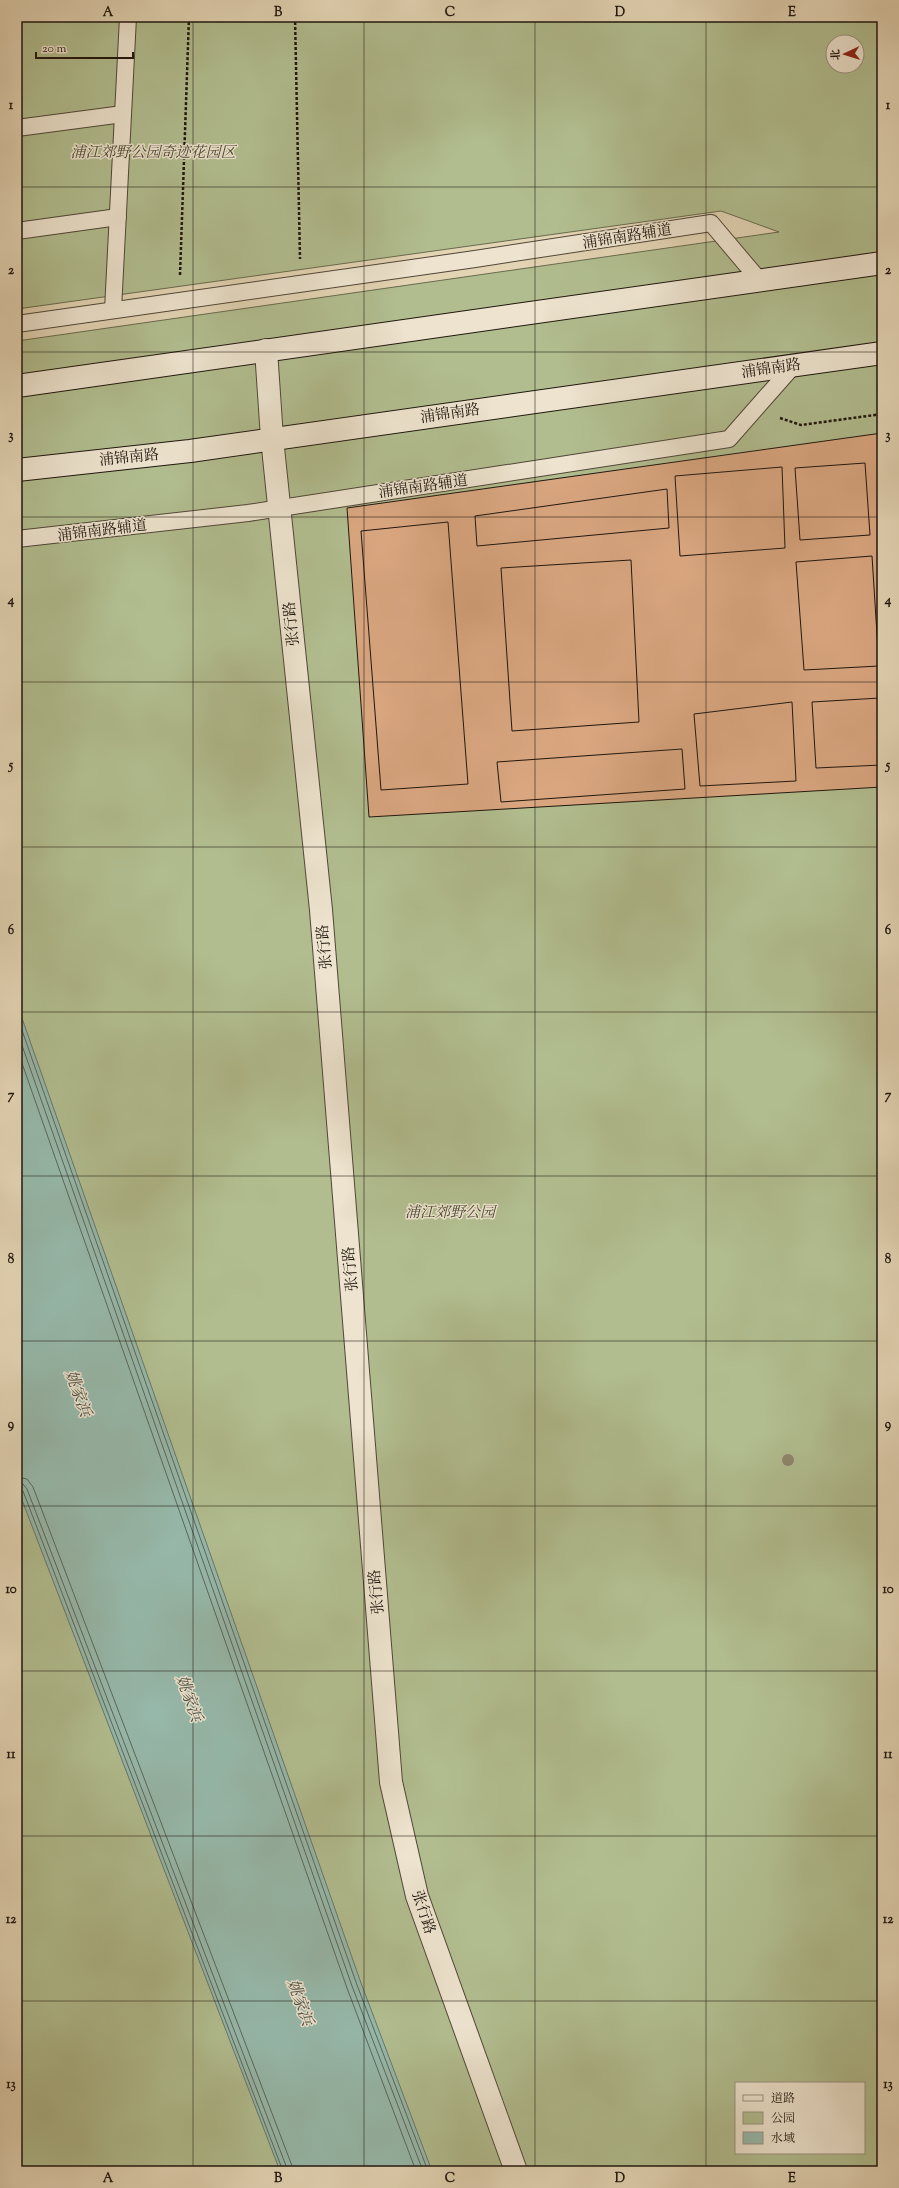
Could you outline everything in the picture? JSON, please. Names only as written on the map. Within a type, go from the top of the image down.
[{"type":"street","points":[[17,386],[882,263]]},
{"type":"street","name":"张行路","points":[[266,350],[272,438],[321,910],[391,1782],[417,1896],[516,2171]]},
{"type":"street","name":"浦锦南路","points":[[17,470],[190,451],[272,438],[882,352]]},
{"type":"lane","points":[[113,310],[128,17]]},
{"type":"lane","points":[[17,128],[124,114]]},
{"type":"lane","points":[[17,231],[118,217]]},
{"type":"lane","name":"浦锦南路辅道","points":[[17,324],[301,284],[711,223],[760,280]]},
{"type":"lane","name":"浦锦南路辅道","points":[[17,539],[248,513],[279,507],[729,439],[795,364]]},
{"type":"path","points":[[180,278],[189,17]]},
{"type":"path","points":[[296,17],[301,284]]},
{"type":"path","points":[[755,410],[801,425],[882,414]]},
{"type":"green space","name":"浦江郊野公园","points":[[17,17],[882,17],[882,2171],[17,2171],[17,341],[779,232],[721,211],[17,309]]},
{"type":"water","name":"姚家浜","points":[[17,1004],[361,1983],[432,2171],[280,2171],[17,1487]]},
{"type":"building","points":[[882,433],[882,787],[369,817],[347,508]]},
{"type":"building","points":[[865,463],[870,535],[800,540],[795,468]]},
{"type":"building","points":[[782,467],[785,548],[680,556],[675,476]]},
{"type":"building","points":[[667,489],[669,528],[477,546],[475,516]]},
{"type":"building","points":[[448,522],[468,784],[381,790],[361,531]]},
{"type":"building","points":[[872,556],[879,666],[804,670],[796,562]]},
{"type":"building","points":[[631,560],[639,722],[512,731],[501,568]]},
{"type":"building","points":[[880,698],[882,765],[816,768],[812,702]]},
{"type":"building","points":[[792,702],[796,781],[700,786],[694,714]]},
{"type":"building","points":[[682,749],[685,789],[501,802],[497,762]]},
{"type":"park label","name":"浦江郊野公园奇迹花园区","points":[[153,152]]}]
